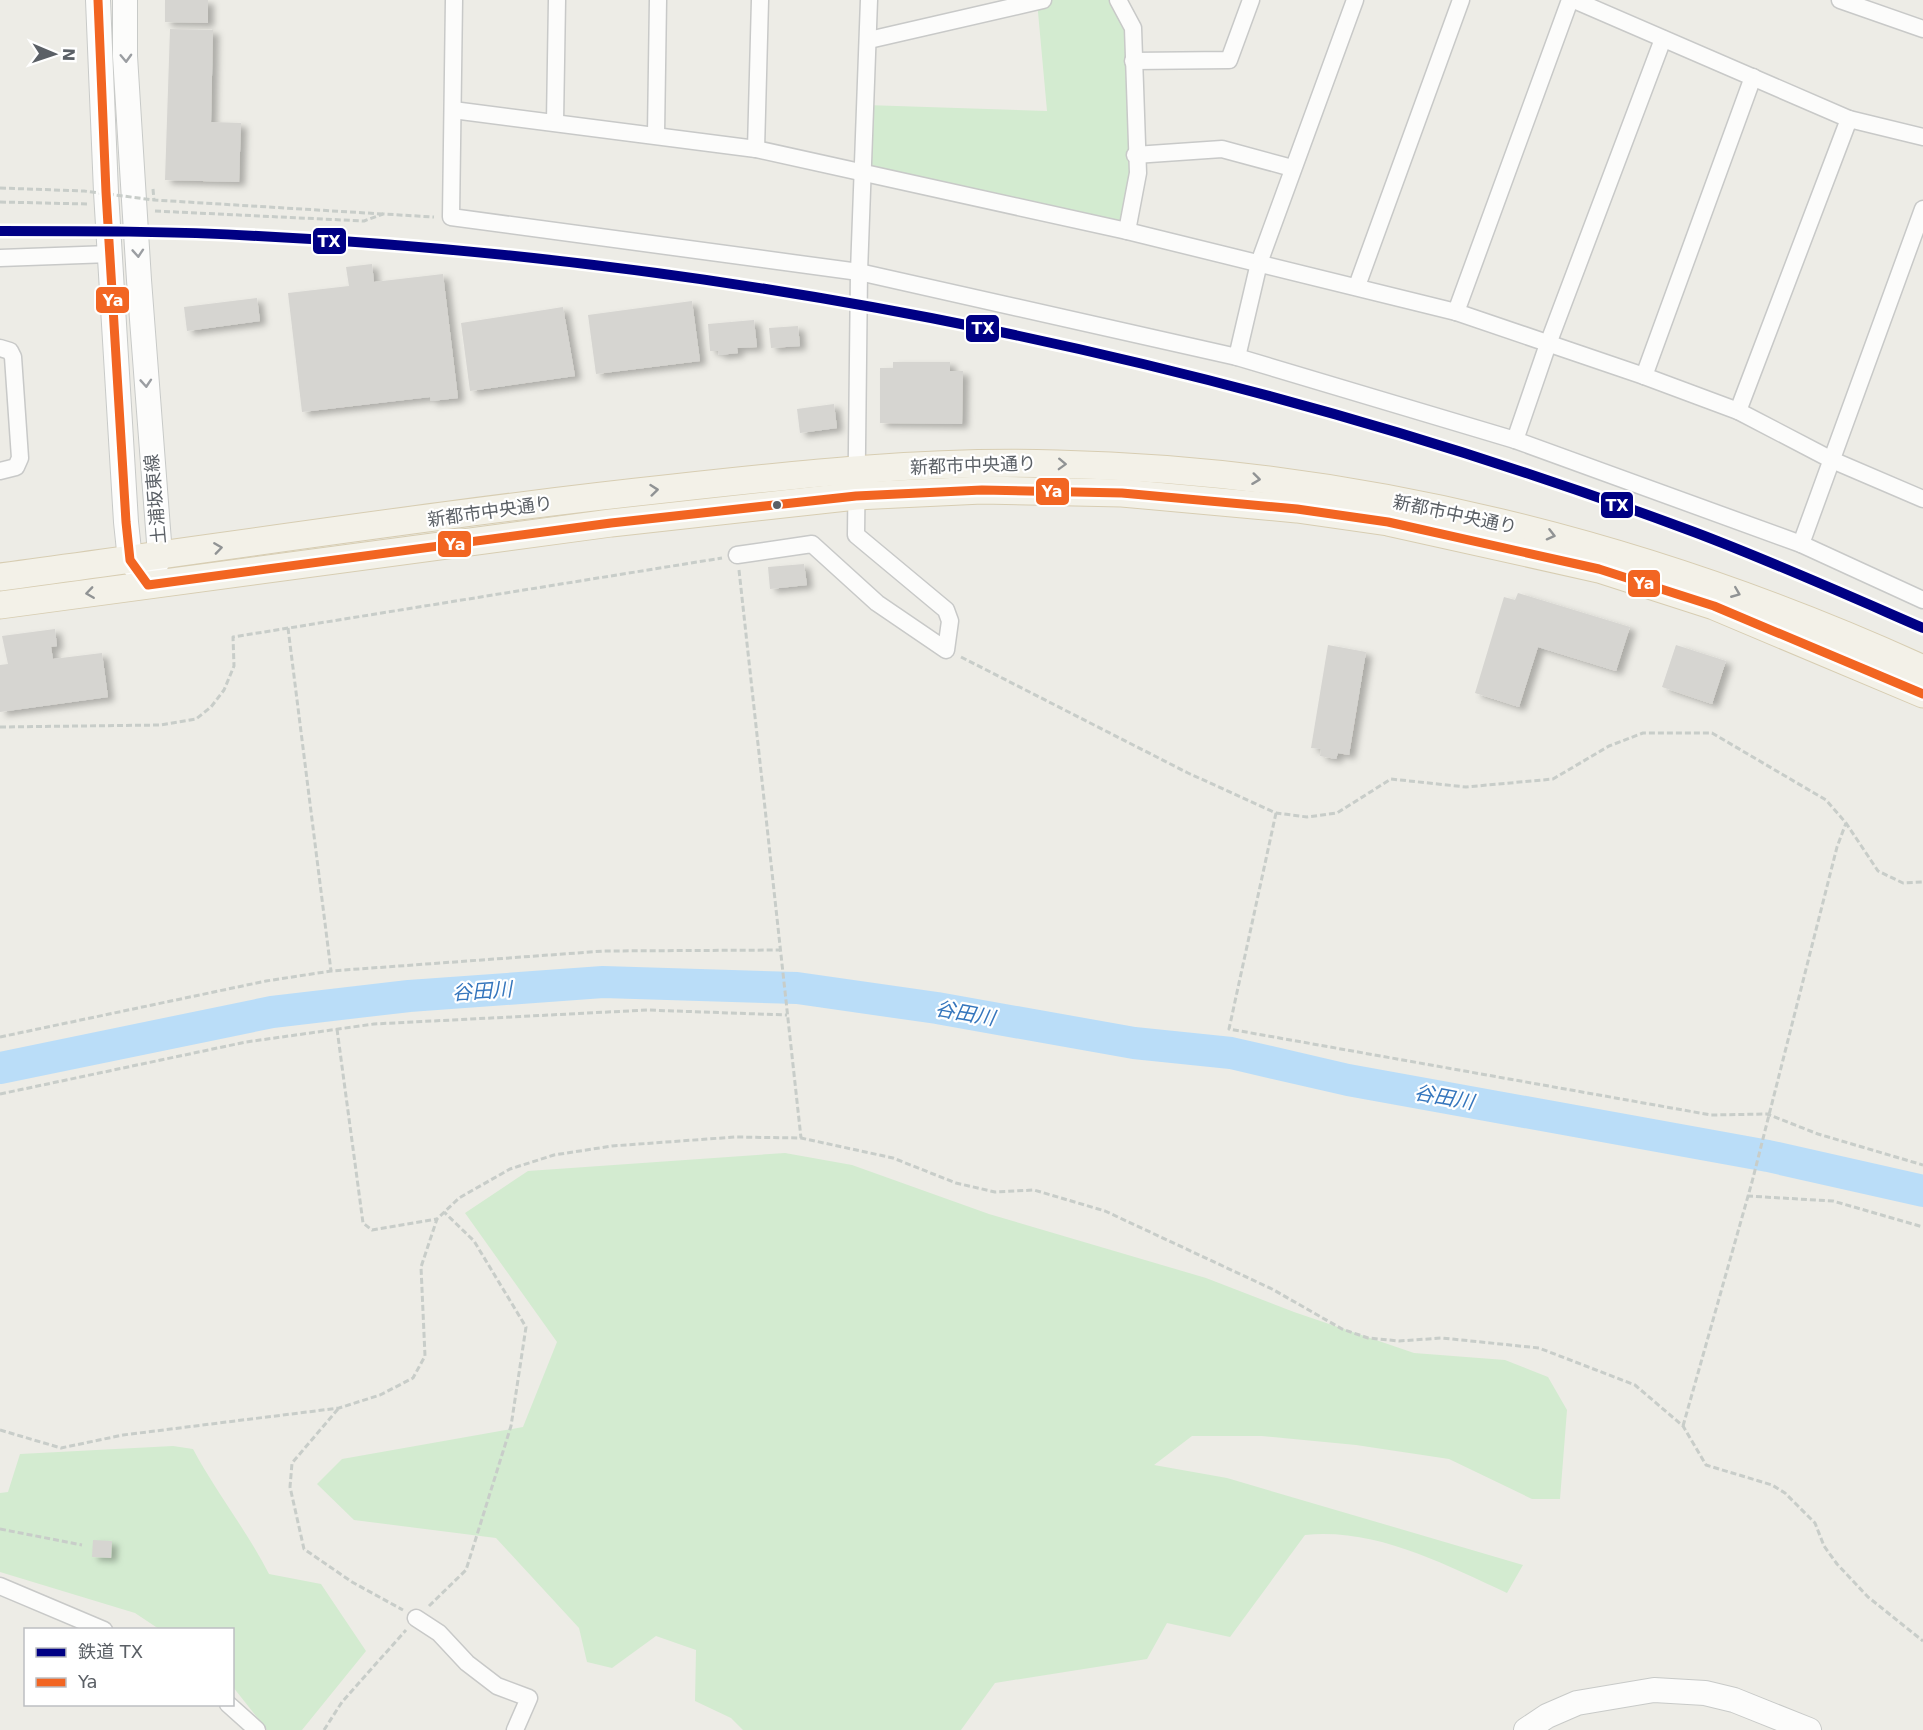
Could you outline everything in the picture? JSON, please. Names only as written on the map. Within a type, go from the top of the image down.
[{"type":"main road","name":"土浦坂東線","points":[[98,0],[110,254],[130,560],[148,585]]},
{"type":"main road","name":"土浦坂東線","points":[[125,0],[139,269],[160,555],[148,585]]},
{"type":"main road","name":"新都市中央通り","points":[[0,577],[596,496],[856,469],[990,463],[1118,466],[1279,482],[1481,517],[1602,548],[1722,587],[1923,669]]},
{"type":"main road","name":"新都市中央通り","points":[[0,605],[612,523],[856,496],[982,490],[1122,493],[1231,502],[1388,522],[1599,568],[1714,606],[1923,694]]},
{"type":"main road","points":[[1526,1730],[1547,1716],[1577,1702],[1654,1690],[1705,1694],[1734,1700],[1809,1730]]},
{"type":"street","points":[[454,0],[451,218],[859,272],[1237,357],[1515,440],[1801,544],[1923,600]]},
{"type":"street","points":[[555,122],[557,0]]},
{"type":"street","points":[[656,134],[658,0]]},
{"type":"street","points":[[756,149],[760,0]]},
{"type":"street","points":[[737,555],[812,544],[877,603],[946,650],[950,621],[946,610],[856,535],[859,272],[869,0]]},
{"type":"street","points":[[869,40],[1043,0]]},
{"type":"street","points":[[1118,0],[1132,28],[1135,154],[1138,173],[1127,231]]},
{"type":"street","points":[[1132,61],[1229,60],[1251,0]]},
{"type":"street","points":[[1237,357],[1259,263],[1355,0]]},
{"type":"street","points":[[1357,286],[1461,0]]},
{"type":"street","points":[[1456,312],[1572,0],[1849,119],[1923,137]]},
{"type":"street","points":[[1840,0],[1923,29]]},
{"type":"street","points":[[1515,440],[1548,344],[1664,39]]},
{"type":"street","points":[[1644,375],[1753,77]]},
{"type":"street","points":[[453,110],[656,134],[756,149],[1127,231],[1456,312],[1644,375],[1738,411],[1832,460],[1923,499]]},
{"type":"street","points":[[1738,411],[1849,119]]},
{"type":"street","points":[[1135,154],[1222,149],[1292,168]]},
{"type":"street","points":[[1801,544],[1923,209]]},
{"type":"street","points":[[0,258],[110,254]]},
{"type":"street","points":[[0,348],[10,351],[13,357],[20,458],[16,467],[0,471]]},
{"type":"street","points":[[0,1586],[102,1628]]},
{"type":"street","points":[[416,1618],[439,1633],[467,1663],[497,1686],[529,1698],[514,1730]]},
{"type":"street","points":[[230,1706],[257,1730]]},
{"type":"path","points":[[0,188],[84,191],[154,200],[451,218]]},
{"type":"path","points":[[153,189],[154,200]]},
{"type":"path","points":[[0,202],[87,204]]},
{"type":"path","points":[[155,211],[364,221],[382,214]]},
{"type":"path","points":[[0,727],[160,725],[196,719],[211,707],[224,690],[234,666],[233,637],[737,555],[801,1138]]},
{"type":"path","points":[[288,628],[331,971]]},
{"type":"path","points":[[946,650],[1188,773],[1276,813],[1307,817],[1337,813],[1391,778],[1466,787],[1553,779],[1609,746],[1643,733],[1712,733],[1826,800],[1846,823],[1878,871],[1903,883],[1923,882]]},
{"type":"path","points":[[1276,813],[1229,1029],[1711,1115],[1767,1114],[1818,1134],[1923,1165]]},
{"type":"path","points":[[1683,1426],[1753,1177],[1764,1124],[1837,847],[1846,823]]},
{"type":"path","points":[[0,1037],[266,981],[331,971],[604,951],[780,950]]},
{"type":"path","points":[[0,1094],[185,1053],[297,1033],[594,1011],[691,1009],[787,1015]]},
{"type":"path","points":[[337,1029],[363,1223],[372,1230],[436,1219],[459,1198],[510,1169],[554,1155],[612,1146],[735,1137],[801,1138],[893,1158],[956,1183],[995,1192],[1034,1190],[1105,1211],[1272,1289],[1342,1329],[1368,1338],[1399,1341],[1442,1338],[1539,1348],[1635,1384],[1683,1426],[1706,1465],[1772,1485],[1798,1504],[1815,1523],[1824,1546],[1837,1564],[1868,1597],[1923,1641]]},
{"type":"path","points":[[1747,1196],[1833,1201],[1923,1227]]},
{"type":"path","points":[[324,1730],[342,1702],[416,1618],[466,1570],[511,1426],[526,1327],[474,1241],[444,1212]]},
{"type":"path","points":[[0,1430],[61,1448],[123,1434],[339,1408],[380,1395],[412,1378],[425,1356],[421,1268],[436,1219]]},
{"type":"path","points":[[339,1408],[292,1463],[290,1486],[304,1549],[352,1582],[416,1618]]},
{"type":"path","points":[[0,1529],[82,1545]]},
{"type":"green space","points":[[1118,0],[1133,28],[1135,155],[1127,231],[863,174],[866,105],[1047,111],[1037,1]]},
{"type":"green space","points":[[785,1153],[852,1165],[989,1214],[1206,1278],[1294,1312],[1414,1353],[1505,1360],[1548,1377],[1567,1410],[1560,1499],[1532,1499],[1449,1459],[1356,1445],[1262,1436],[1192,1436],[1154,1465],[1227,1478],[1523,1565],[1507,1593],[1409,1550],[1358,1537],[1332,1534],[1305,1535],[1230,1637],[1167,1623],[1147,1659],[995,1683],[961,1730],[743,1730],[731,1718],[695,1701],[696,1650],[656,1636],[612,1668],[587,1662],[579,1628],[496,1538],[354,1520],[317,1484],[342,1459],[523,1427],[557,1342],[465,1213],[528,1171]]},
{"type":"green space","points":[[173,1446],[193,1449],[269,1574],[321,1584],[366,1651],[302,1730],[267,1730],[234,1688],[234,1628],[158,1628],[135,1613],[0,1572],[0,1493],[8,1492],[20,1454]]},
{"type":"building","points":[[165,0],[208,0],[208,23],[165,22]]},
{"type":"building","points":[[170,29],[213,30],[211,122],[241,123],[239,182],[165,180]]},
{"type":"building","points":[[372,264],[374,282],[443,274],[458,398],[431,401],[430,397],[302,412],[288,293],[349,286],[346,267]]},
{"type":"building","points":[[257,298],[260,321],[187,331],[184,307]]},
{"type":"building","points":[[692,301],[700,361],[596,374],[588,315]]},
{"type":"building","points":[[563,307],[575,376],[470,391],[461,323]]},
{"type":"building","points":[[754,320],[757,347],[737,348],[738,353],[719,355],[718,351],[710,351],[708,324]]},
{"type":"building","points":[[798,326],[800,346],[771,348],[769,328]]},
{"type":"building","points":[[893,362],[950,362],[950,371],[963,371],[962,424],[880,423],[880,368],[893,368]]},
{"type":"building","points":[[834,404],[837,428],[800,433],[797,409]]},
{"type":"building","points":[[804,564],[807,585],[770,589],[768,567]]},
{"type":"building","points":[[1518,593],[1630,627],[1616,671],[1538,647],[1519,707],[1475,693],[1504,597],[1515,600]]},
{"type":"building","points":[[55,629],[57,646],[51,647],[53,659],[102,653],[108,697],[0,712],[0,665],[8,664],[2,636]]},
{"type":"building","points":[[1328,645],[1366,652],[1349,755],[1338,753],[1336,759],[1320,756],[1321,749],[1311,748]]},
{"type":"building","points":[[1676,645],[1726,661],[1712,704],[1662,687]]},
{"type":"building","points":[[93,1540],[112,1541],[111,1558],[92,1557]]},
{"type":"waterway","name":"谷田川","points":[[0,1068],[272,1012],[409,996],[603,982],[797,988],[937,1008],[1134,1043],[1231,1053],[1348,1080],[1768,1156],[1923,1191]]},
{"type":"rail line","name":"TX","points":[[0,231],[226,234],[441,249],[624,269],[806,296],[987,329],[1167,370],[1345,417],[1521,471],[1723,543],[1923,628]]},
{"type":"transit line","name":"Ya","points":[[98,0],[106,192],[126,522],[130,560],[148,585],[611,523],[856,496],[982,490],[1122,493],[1297,509],[1388,522],[1599,569],[1714,606],[1923,694]]}]
